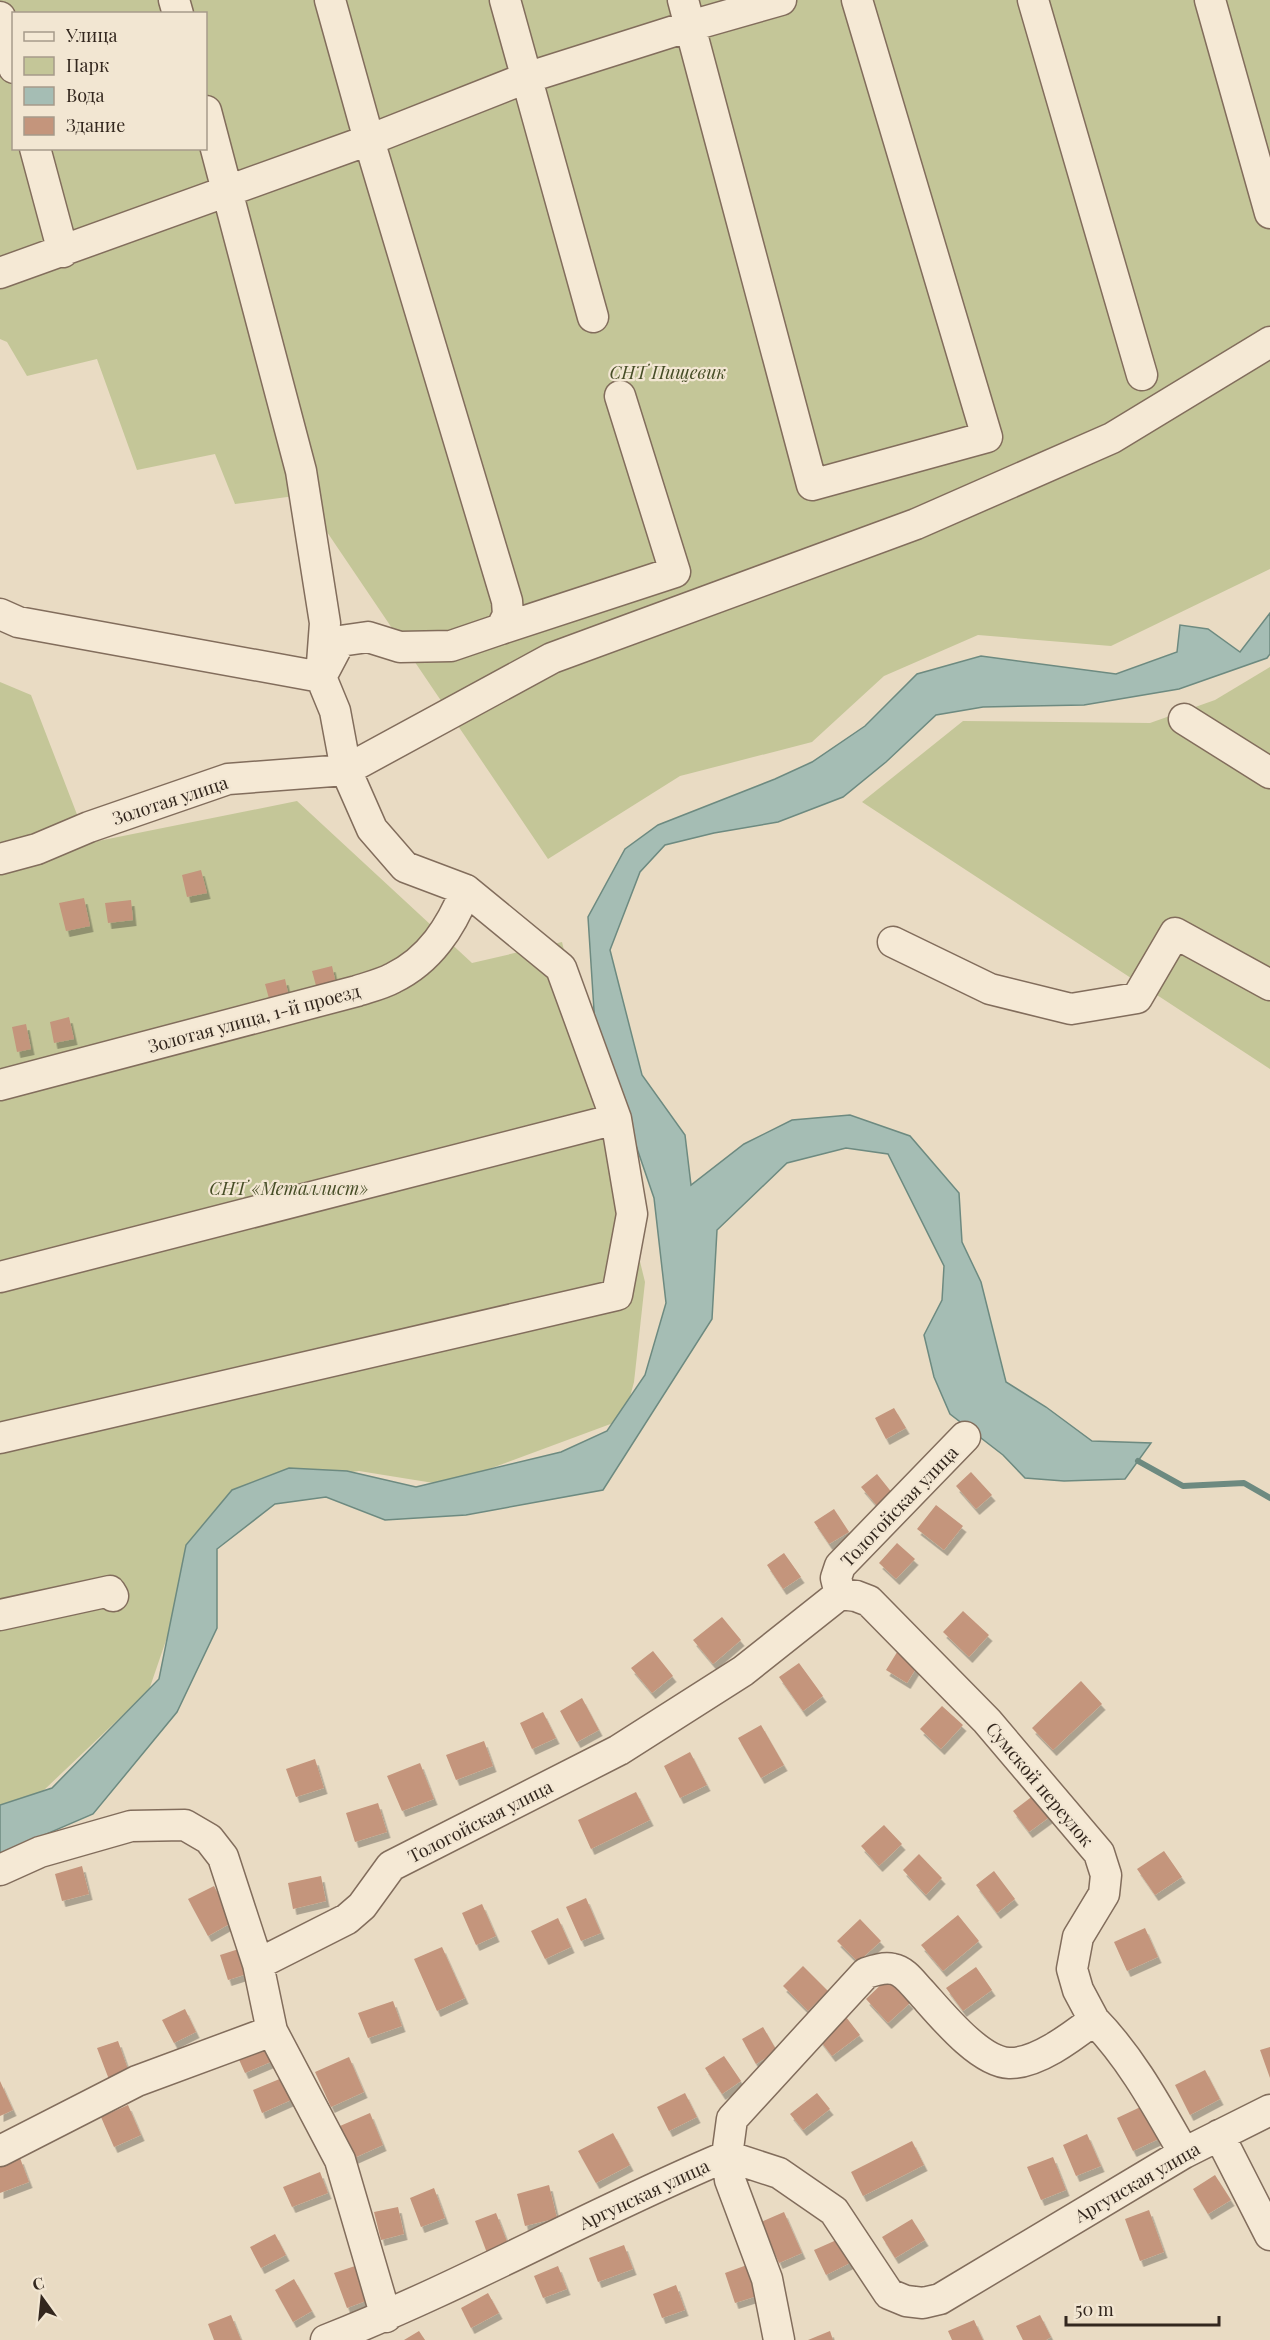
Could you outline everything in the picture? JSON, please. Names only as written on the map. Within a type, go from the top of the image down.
[{"type":"street","points":[[330,0],[369,140],[507,601],[508,615],[501,629]]},
{"type":"street","points":[[505,0],[593,317]]},
{"type":"street","points":[[0,273],[369,140],[686,13],[782,0]]},
{"type":"street","points":[[686,13],[812,485],[987,437],[858,0]]},
{"type":"street","points":[[1033,0],[1142,375]]},
{"type":"street","points":[[1210,0],[1270,213]]},
{"type":"street","points":[[0,17],[12,61]]},
{"type":"street","points":[[0,1438],[617,1295],[632,1214],[616,1119],[561,968],[466,890],[405,867],[372,829],[346,770],[335,711],[321,677],[325,623],[302,471],[207,115]]},
{"type":"street","points":[[36,150],[63,252]]},
{"type":"street","points":[[346,770],[552,658],[916,524],[1112,438],[1270,342]]},
{"type":"street","points":[[321,677],[340,641],[368,637],[400,647],[451,646],[675,572],[620,396]]},
{"type":"street","points":[[0,614],[18,622],[321,677]]},
{"type":"street","points":[[1184,719],[1270,773]]},
{"type":"street","name":"Золотая улица","points":[[0,858],[37,849],[89,827],[228,779],[346,770]]},
{"type":"street","name":"Золотая улица, 1-й проезд","points":[[0,1085],[346,994],[392,979],[412,966],[441,938],[456,915],[466,890]]},
{"type":"street","points":[[893,942],[990,989],[1071,1008],[1137,998],[1175,933],[1270,985]]},
{"type":"street","points":[[0,1277],[616,1119]]},
{"type":"street","name":"Тологойская улица","points":[[258,1964],[347,1919],[362,1906],[391,1866],[619,1750],[743,1671],[840,1594],[836,1578],[840,1566],[965,1437]]},
{"type":"street","points":[[0,1615],[110,1591],[113,1596]]},
{"type":"street","name":"Сумской переулок","points":[[840,1594],[869,1601],[987,1721],[1099,1853],[1106,1875],[1104,1894],[1078,1937],[1072,1969],[1078,1990],[1094,2020],[1115,2041],[1146,2085],[1184,2153]]},
{"type":"street","points":[[0,1870],[40,1852],[132,1826],[185,1825],[209,1839],[223,1857],[258,1964],[272,2031],[340,2160],[386,2317]]},
{"type":"street","points":[[779,2340],[767,2279],[730,2180],[727,2156],[732,2119],[866,1973],[895,1968],[906,1975],[944,2017],[987,2057],[1008,2063],[1029,2060],[1067,2041],[1094,2020]]},
{"type":"street","points":[[0,2151],[137,2080],[272,2031]]},
{"type":"street","name":"Аргунская улица","points":[[326,2340],[386,2317],[670,2180],[727,2156],[779,2173],[834,2211],[889,2294],[906,2301],[923,2303],[940,2299],[1184,2153],[1270,2110]]},
{"type":"street","points":[[1219,2135],[1270,2235]]},
{"type":"green space","name":"СНТ Пищевик","points":[[0,0],[1270,0],[1270,569],[1111,646],[978,635],[884,676],[812,742],[680,776],[548,859],[302,495],[235,504],[215,454],[137,470],[97,359],[27,376],[7,342],[0,339]]},
{"type":"green space","points":[[1270,667],[1270,1069],[862,802],[963,721],[1150,723],[1215,700]]},
{"type":"green space","name":"СНТ «Металлист»","points":[[0,682],[31,695],[88,843],[297,801],[472,963],[562,942],[645,1282],[634,1382],[624,1419],[446,1485],[359,1471],[261,1484],[185,1585],[149,1690],[43,1791],[0,1814]]},
{"type":"water","points":[[1270,613],[1270,654],[1267,658],[1179,689],[1084,705],[983,707],[936,715],[886,762],[843,797],[778,822],[714,833],[665,845],[640,872],[610,950],[642,1075],[685,1135],[691,1185],[744,1144],[792,1120],[850,1115],[910,1136],[959,1193],[962,1242],[981,1282],[1006,1382],[1046,1407],[1092,1441],[1151,1443],[1125,1479],[1064,1481],[1025,1478],[1003,1455],[950,1414],[934,1377],[924,1335],[942,1300],[944,1266],[888,1154],[846,1148],[787,1163],[717,1230],[712,1319],[603,1490],[466,1515],[385,1520],[326,1497],[275,1504],[217,1549],[217,1628],[177,1712],[93,1814],[0,1854],[0,1805],[52,1788],[159,1679],[186,1545],[232,1490],[289,1468],[347,1471],[416,1487],[561,1452],[607,1431],[645,1375],[666,1303],[654,1198],[595,1026],[588,917],[625,849],[658,825],[812,762],[865,726],[917,674],[981,656],[1116,674],[1177,652],[1180,625],[1208,629],[1240,652]]},
{"type":"building","points":[[201,870],[207,893],[187,897],[182,875]]},
{"type":"building","points":[[84,898],[90,926],[66,931],[59,903]]},
{"type":"building","points":[[131,900],[133,920],[108,923],[105,903]]},
{"type":"building","points":[[332,966],[337,988],[318,993],[312,971]]},
{"type":"building","points":[[285,979],[290,1002],[271,1006],[265,984]]},
{"type":"building","points":[[69,1017],[74,1039],[54,1043],[50,1022]]},
{"type":"building","points":[[26,1024],[31,1049],[17,1052],[12,1027]]},
{"type":"building","points":[[894,1408],[906,1428],[886,1439],[875,1418]]},
{"type":"building","points":[[971,1472],[992,1495],[976,1509],[956,1486]]},
{"type":"building","points":[[877,1474],[893,1494],[878,1507],[861,1487]]},
{"type":"building","points":[[936,1505],[963,1526],[944,1550],[917,1529]]},
{"type":"building","points":[[834,1509],[849,1532],[829,1544],[814,1522]]},
{"type":"building","points":[[897,1543],[915,1559],[896,1579],[879,1563]]},
{"type":"building","points":[[784,1553],[801,1577],[783,1589],[767,1565]]},
{"type":"building","points":[[963,1611],[989,1635],[969,1657],[943,1632]]},
{"type":"building","points":[[722,1617],[741,1640],[713,1664],[693,1640]]},
{"type":"building","points":[[899,1649],[920,1662],[907,1683],[886,1670]]},
{"type":"building","points":[[653,1651],[673,1676],[652,1693],[631,1668]]},
{"type":"building","points":[[799,1663],[823,1696],[803,1711],[779,1677]]},
{"type":"building","points":[[1081,1681],[1102,1704],[1053,1750],[1032,1728]]},
{"type":"building","points":[[582,1698],[599,1730],[577,1742],[560,1711]]},
{"type":"building","points":[[942,1706],[963,1725],[941,1749],[920,1729]]},
{"type":"building","points":[[543,1712],[556,1738],[532,1749],[520,1723]]},
{"type":"building","points":[[761,1725],[784,1765],[761,1778],[738,1738]]},
{"type":"building","points":[[484,1741],[493,1766],[456,1780],[446,1755]]},
{"type":"building","points":[[690,1752],[707,1785],[680,1798],[664,1766]]},
{"type":"building","points":[[315,1759],[324,1788],[296,1797],[286,1769]]},
{"type":"building","points":[[420,1763],[434,1799],[402,1811],[387,1776]]},
{"type":"building","points":[[636,1792],[650,1820],[591,1849],[578,1820]]},
{"type":"building","points":[[1034,1795],[1051,1816],[1029,1832],[1013,1811]]},
{"type":"building","points":[[378,1803],[387,1832],[355,1842],[346,1813]]},
{"type":"building","points":[[884,1825],[902,1844],[879,1866],[861,1846]]},
{"type":"building","points":[[1164,1851],[1182,1877],[1155,1895],[1137,1869]]},
{"type":"building","points":[[919,1854],[942,1878],[926,1895],[903,1870]]},
{"type":"building","points":[[82,1866],[89,1894],[62,1901],[55,1874]]},
{"type":"building","points":[[994,1871],[1015,1899],[997,1913],[976,1885]]},
{"type":"building","points":[[321,1876],[326,1901],[293,1909],[288,1883]]},
{"type":"building","points":[[214,1886],[233,1922],[208,1936],[188,1899]]},
{"type":"building","points":[[586,1898],[601,1933],[581,1941],[566,1907]]},
{"type":"building","points":[[482,1904],[496,1936],[476,1945],[462,1913]]},
{"type":"building","points":[[958,1915],[979,1941],[943,1971],[921,1945]]},
{"type":"building","points":[[558,1918],[571,1947],[545,1959],[531,1931]]},
{"type":"building","points":[[860,1919],[881,1941],[858,1962],[837,1941]]},
{"type":"building","points":[[1145,1928],[1158,1957],[1127,1971],[1114,1942]]},
{"type":"building","points":[[245,1947],[253,1972],[228,1980],[220,1955]]},
{"type":"building","points":[[442,1947],[465,1998],[437,2011],[414,1959]]},
{"type":"building","points":[[803,1966],[828,1991],[808,2011],[783,1986]]},
{"type":"building","points":[[976,1967],[992,1990],[963,2011],[946,1988]]},
{"type":"building","points":[[887,1979],[910,2003],[888,2023],[866,1999]]},
{"type":"building","points":[[393,2001],[402,2026],[368,2038],[358,2013]]},
{"type":"building","points":[[185,2009],[196,2032],[174,2043],[162,2020]]},
{"type":"building","points":[[846,2017],[860,2035],[832,2056],[819,2039]]},
{"type":"building","points":[[763,2027],[777,2051],[756,2064],[742,2039]]},
{"type":"building","points":[[118,2041],[130,2075],[110,2082],[97,2048]]},
{"type":"building","points":[[265,2043],[273,2061],[245,2073],[237,2055]]},
{"type":"building","points":[[1270,2047],[1270,2078],[1260,2050]]},
{"type":"building","points":[[724,2056],[741,2081],[722,2094],[705,2068]]},
{"type":"building","points":[[349,2057],[364,2092],[331,2107],[315,2072]]},
{"type":"building","points":[[1205,2070],[1220,2099],[1190,2115],[1175,2085]]},
{"type":"building","points":[[282,2078],[291,2100],[262,2113],[253,2090]]},
{"type":"building","points":[[0,2081],[13,2110],[0,2116]]},
{"type":"building","points":[[685,2093],[697,2117],[669,2131],[657,2107]]},
{"type":"building","points":[[817,2093],[830,2109],[803,2130],[790,2114]]},
{"type":"building","points":[[1149,2103],[1165,2136],[1133,2151],[1117,2118]]},
{"type":"building","points":[[128,2105],[141,2135],[114,2147],[101,2117]]},
{"type":"building","points":[[370,2113],[383,2145],[354,2158],[340,2126]]},
{"type":"building","points":[[613,2133],[630,2165],[596,2183],[578,2151]]},
{"type":"building","points":[[1087,2134],[1101,2166],[1076,2176],[1063,2145]]},
{"type":"building","points":[[912,2141],[924,2165],[863,2196],[851,2172]]},
{"type":"building","points":[[1053,2157],[1066,2190],[1041,2200],[1027,2167]]},
{"type":"building","points":[[20,2158],[29,2182],[0,2193],[0,2166]]},
{"type":"building","points":[[320,2172],[328,2193],[292,2207],[283,2187]]},
{"type":"building","points":[[1215,2175],[1231,2200],[1208,2214],[1193,2189]]},
{"type":"building","points":[[549,2185],[557,2218],[525,2226],[517,2194]]},
{"type":"building","points":[[434,2188],[445,2218],[421,2227],[410,2198]]},
{"type":"building","points":[[398,2207],[404,2234],[381,2240],[374,2212]]},
{"type":"building","points":[[1149,2210],[1164,2252],[1140,2261],[1125,2219]]},
{"type":"building","points":[[784,2212],[802,2253],[779,2263],[761,2222]]},
{"type":"building","points":[[496,2213],[508,2244],[487,2253],[475,2221]]},
{"type":"building","points":[[912,2219],[925,2240],[895,2258],[882,2237]]},
{"type":"building","points":[[275,2234],[286,2255],[261,2268],[250,2247]]},
{"type":"building","points":[[841,2238],[852,2262],[826,2275],[814,2250]]},
{"type":"building","points":[[624,2245],[633,2269],[598,2282],[589,2258]]},
{"type":"building","points":[[358,2265],[371,2299],[347,2308],[334,2273]]},
{"type":"building","points":[[747,2265],[757,2296],[735,2303],[725,2273]]},
{"type":"building","points":[[558,2266],[567,2289],[543,2298],[534,2276]]},
{"type":"building","points":[[294,2279],[312,2311],[293,2322],[275,2290]]},
{"type":"building","points":[[676,2285],[685,2310],[662,2318],[653,2294]]},
{"type":"building","points":[[488,2293],[499,2313],[471,2328],[461,2308]]},
{"type":"building","points":[[231,2315],[241,2340],[214,2340],[208,2324]]},
{"type":"building","points":[[1040,2315],[1051,2337],[1046,2340],[1023,2340],[1016,2326]]},
{"type":"building","points":[[974,2320],[983,2340],[952,2340],[948,2331]]},
{"type":"building","points":[[419,2331],[425,2340],[404,2340]]},
{"type":"building","points":[[830,2331],[833,2340],[808,2340]]},
{"type":"waterway","points":[[1138,1461],[1183,1486],[1244,1483],[1270,1498]]}]
